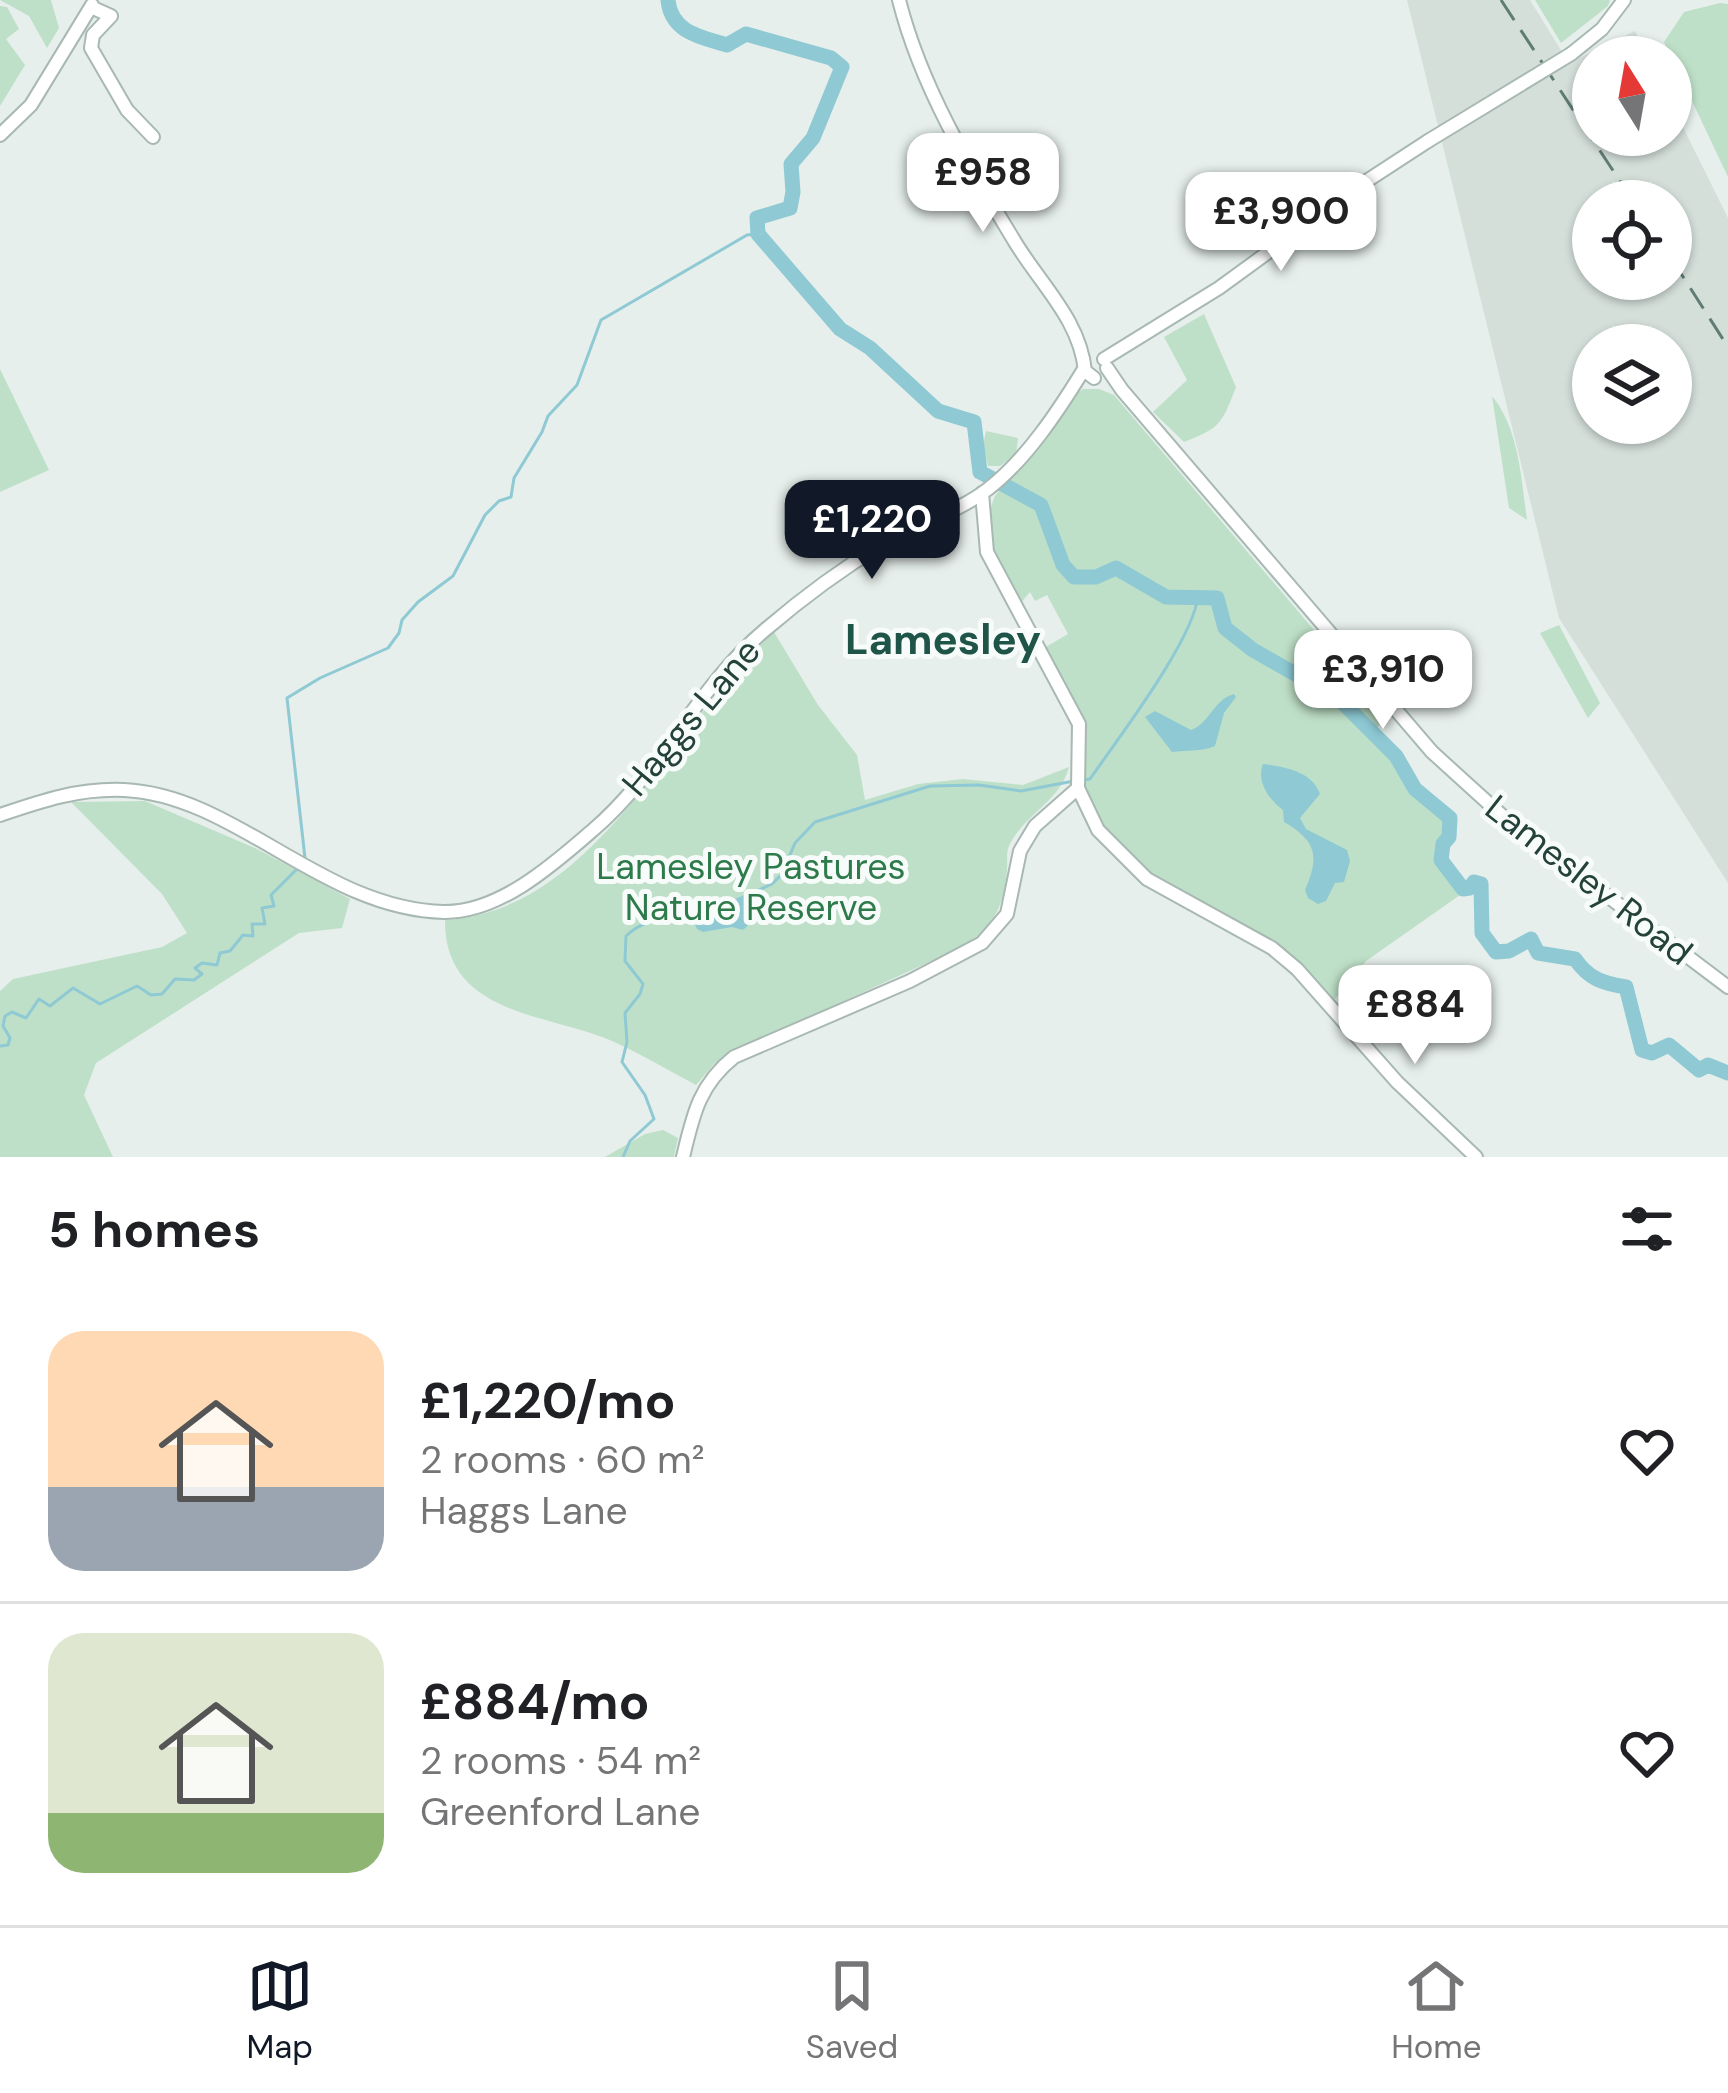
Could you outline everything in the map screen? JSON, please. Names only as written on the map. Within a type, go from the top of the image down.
[{"type":"street","points":[[899,0],[934,98],[1011,236],[1095,367]]},
{"type":"street","name":"Haggs Lane","points":[[0,815],[63,793],[125,790],[157,795],[206,813],[322,878],[387,902],[446,912],[474,908],[530,879],[599,826],[640,781],[691,710],[765,629],[882,545],[984,492],[1008,473],[1071,389],[1095,367],[1220,288],[1362,184],[1571,54],[1602,29],[1624,0]]},
{"type":"street","points":[[0,135],[31,105],[93,3],[110,16],[93,35],[91,48],[128,110],[153,137]]},
{"type":"street","name":"Lamesley Road","points":[[1095,367],[1122,390],[1444,764],[1508,821],[1728,987]]},
{"type":"street","points":[[984,492],[987,552],[1079,724],[1078,788],[1098,830],[1126,862],[1148,878],[1271,948],[1297,970],[1397,1082],[1476,1157]]},
{"type":"street","points":[[683,1157],[702,1091],[734,1057],[934,969],[995,932],[1007,914],[1020,850],[1035,826],[1078,788]]},
{"type":"shaded area","points":[[1407,0],[1530,0],[1572,62],[1572,156],[1692,156],[1692,145],[1728,218],[1728,883],[1559,618]]},
{"type":"green space","points":[[0,0],[51,0],[59,28],[47,48],[29,16]]},
{"type":"green space","points":[[1535,0],[1610,0],[1561,43]]},
{"type":"green space","points":[[1728,4],[1728,177],[1692,101],[1692,36],[1668,36],[1684,12]]},
{"type":"green space","points":[[0,6],[7,7],[19,29],[6,39],[25,65],[0,106]]},
{"type":"green space","points":[[1204,314],[1236,387],[1219,423],[1184,442],[1153,412],[1187,380],[1164,337]]},
{"type":"green space","points":[[0,369],[49,470],[0,492]]},
{"type":"green space","points":[[1083,389],[1114,395],[1388,717],[1372,732],[1450,818],[1444,866],[1456,885],[1470,888],[1366,961],[1330,1005],[1297,970],[1127,862],[1080,797],[1084,748],[1080,718],[1044,648],[1068,634],[1047,595],[1035,601],[1030,592],[1019,605],[994,552],[989,525],[995,496],[1072,396]]},
{"type":"green space","points":[[1492,396],[1513,438],[1527,520],[1509,508]]},
{"type":"green space","points":[[986,431],[1018,438],[1016,454],[1000,466],[988,466],[983,446]]},
{"type":"green space","points":[[1559,625],[1600,703],[1588,718],[1540,633]]},
{"type":"green space","name":"Lamesley Pastures Nature Reserve","points":[[774,632],[818,705],[857,755],[865,800],[918,784],[963,779],[1023,785],[1069,767],[1058,789],[1011,842],[1003,895],[988,925],[960,948],[732,1052],[696,1085],[612,1041],[531,1016],[481,993],[462,975],[449,952],[445,920],[499,909],[546,884],[589,849]]},
{"type":"green space","points":[[145,801],[257,849],[350,899],[342,928],[299,933],[96,1063],[84,1095],[113,1157],[0,1157],[0,991],[13,979],[162,947],[187,933],[162,894],[71,802]]},
{"type":"green space","points":[[663,1130],[678,1138],[674,1157],[605,1157],[645,1134]]},
{"type":"water","points":[[1234,694],[1215,746],[1210,748],[1172,752],[1145,717],[1155,711],[1191,730]]},
{"type":"water","points":[[1263,764],[1311,780],[1320,794],[1300,818],[1306,829],[1347,850],[1350,861],[1344,882],[1335,883],[1326,901],[1318,904],[1308,898],[1305,890],[1312,851],[1304,836],[1284,822],[1283,810],[1265,790]]},
{"type":"water","points":[[747,897],[753,914],[743,930],[697,929],[691,915]]},
{"type":"waterway","points":[[668,0],[675,19],[697,36],[727,45],[746,34],[831,58],[842,67],[813,138],[791,164],[790,208],[757,218],[758,234],[840,329],[870,348],[938,411],[974,422],[980,472],[1041,505],[1063,565],[1074,577],[1096,577],[1116,568],[1166,597],[1217,598],[1225,628],[1253,650],[1339,699],[1396,756],[1415,789],[1450,818],[1441,860],[1463,889],[1474,882],[1481,884],[1482,933],[1496,952],[1531,939],[1538,953],[1575,959],[1597,979],[1626,987],[1642,1050],[1652,1053],[1669,1045],[1699,1070],[1708,1065],[1728,1073]]},
{"type":"waterway","points":[[305,858],[287,698],[388,648],[418,602],[453,576],[485,515],[511,497],[514,478],[548,416],[577,385],[601,320],[747,235],[758,234]]},
{"type":"waterway","points":[[1084,780],[1090,779],[1170,662],[1194,614],[1198,595]]},
{"type":"waterway","points":[[723,906],[772,884],[782,874],[795,843],[815,822],[930,786],[979,785],[1021,791],[1074,781]]},
{"type":"waterway","points":[[0,1046],[8,1045],[10,1038],[3,1026],[5,1016],[12,1012],[26,1018],[39,999],[50,1006],[73,988],[100,1004],[137,986],[151,995],[162,994],[175,979],[194,980],[202,974],[195,968],[202,963],[217,965],[220,953],[230,951],[243,935],[253,936],[252,924],[265,924],[262,908],[274,906],[271,895],[300,866]]},
{"type":"waterway","points":[[623,1157],[630,1141],[654,1119],[645,1095],[622,1062],[627,1042],[625,1013],[643,984],[625,961],[626,936],[655,920],[708,909]]},
{"type":"railway","points":[[1501,0],[1619,180]]},
{"type":"railway","points":[[1692,291],[1728,347]]},
{"type":"district","name":"Lamesley","points":[[943,639]]}]
